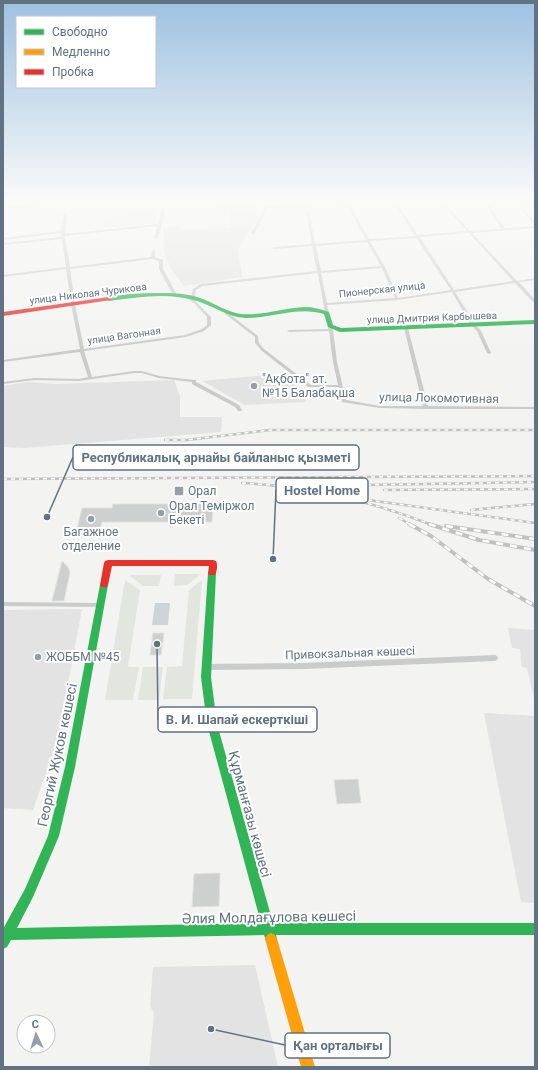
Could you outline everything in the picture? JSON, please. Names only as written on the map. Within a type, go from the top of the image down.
[{"type":"street","points":[[66,252],[73,304],[82,350],[90,378]]},
{"type":"street","points":[[153,258],[154,252]]},
{"type":"street","points":[[226,312],[257,337],[257,343],[263,350],[310,386],[341,386],[316,252]]},
{"type":"street","points":[[374,252],[383,267],[397,299]]},
{"type":"street","points":[[428,252],[473,325],[479,331],[489,352]]},
{"type":"street","points":[[488,252],[535,302]]},
{"type":"street","points":[[3,276],[153,258],[161,260],[161,270],[175,295]]},
{"type":"street","points":[[190,298],[194,290],[202,284],[383,267]]},
{"type":"street","name":"Пионерская улица","points":[[326,304],[397,299],[535,280]]},
{"type":"street","name":"улица Николая Чурикова","points":[[3,314],[140,295],[175,295],[190,298],[236,315],[246,316],[314,308],[327,313]]},
{"type":"street","name":"улица Вагонная","points":[[3,361],[186,336],[203,330],[209,325],[209,317],[190,298]]},
{"type":"street","name":"улица Дмитрия Карбышева","points":[[289,331],[331,328],[340,330],[535,322]]},
{"type":"street","points":[[406,328],[426,408]]},
{"type":"street","points":[[3,383],[34,379],[79,380],[142,372],[194,381],[194,383],[237,406],[240,410]]},
{"type":"street","name":"улица Локомотивная","points":[[341,386],[344,401],[380,407],[535,408]]},
{"type":"street","name":"Құрманғазы көшесі","points":[[108,563],[213,563],[206,667],[212,724],[308,1067]]},
{"type":"street","name":"Георгий Жуков көшесі","points":[[3,943],[6,934],[29,893],[53,836],[70,767],[108,563]]},
{"type":"street","points":[[3,604],[101,605]]},
{"type":"street","name":"Привокзальная көшесі","points":[[206,667],[304,666],[495,658]]},
{"type":"street","name":"Әлия Молдағұлова көшесі","points":[[6,934],[269,929],[535,929]]},
{"type":"shaded area","points":[[165,252],[238,252],[242,277],[184,286],[173,272]]},
{"type":"shaded area","name":"\"Ақбота\" ат. №15 Балабақша","points":[[278,374],[305,391],[306,402],[245,405],[202,381]]},
{"type":"shaded area","points":[[174,380],[180,396],[180,417],[222,417],[221,432],[24,448],[3,447],[3,386],[28,382],[56,384]]},
{"type":"shaded area","points":[[175,574],[201,574],[187,585],[174,586]]},
{"type":"shaded area","points":[[129,575],[161,575],[159,586],[143,586]]},
{"type":"shaded area","points":[[125,580],[140,590],[128,667],[139,667],[133,700],[105,700]]},
{"type":"shaded area","points":[[202,580],[192,699],[163,699],[167,667],[182,666],[189,590]]},
{"type":"shaded area","points":[[155,603],[170,603],[168,625],[152,625]]},
{"type":"shaded area","points":[[82,609],[57,741],[33,810],[3,808],[3,610]]},
{"type":"shaded area","points":[[508,628],[535,630],[535,703],[527,668],[522,667],[520,649],[512,648]]},
{"type":"shaded area","points":[[143,667],[163,667],[159,700],[138,700]]},
{"type":"shaded area","points":[[484,713],[535,716],[535,903],[521,902]]},
{"type":"shaded area","points":[[255,965],[278,1067],[149,1067],[154,1013],[150,1006],[153,967]]},
{"type":"building","name":"Орал Теміржол Бекеті","points":[[113,504],[213,504],[212,522],[102,522],[100,529],[89,529],[88,537],[75,537],[82,508],[112,508]]},
{"type":"building","points":[[62,561],[68,567],[70,572],[64,601],[52,601]]},
{"type":"building","points":[[153,633],[164,633],[161,655],[150,655]]},
{"type":"building","points":[[358,779],[361,803],[337,804],[334,780]]},
{"type":"building","points":[[220,873],[219,906],[192,907],[194,874]]},
{"type":"railway","points":[[165,440],[187,440],[270,430],[535,430]]},
{"type":"railway","points":[[3,479],[535,476]]},
{"type":"railway","points":[[311,486],[535,482]]},
{"type":"railway","points":[[242,483],[291,487],[338,496],[409,516],[431,525]]},
{"type":"railway","points":[[384,490],[535,489]]},
{"type":"railway","points":[[368,500],[535,523]]},
{"type":"railway","points":[[471,510],[535,504]]},
{"type":"railway","points":[[399,518],[411,525]]},
{"type":"railway","points":[[409,524],[431,536],[488,579],[535,606]]},
{"type":"railway","points":[[431,525],[479,540],[535,550]]},
{"type":"railway","points":[[446,526],[535,539]]},
{"type":"traffic: fast","points":[[109,299],[155,294],[178,295],[200,300],[240,316],[256,316],[297,309],[317,310],[327,313],[330,326],[340,330],[535,322]]},
{"type":"traffic: fast","points":[[212,573],[206,677],[212,724],[271,939]]},
{"type":"traffic: fast","points":[[3,943],[29,893],[53,836],[70,767],[104,585]]},
{"type":"traffic: fast","points":[[6,934],[269,929],[535,929]]},
{"type":"traffic: slow","points":[[271,939],[308,1067]]},
{"type":"traffic: jam","points":[[3,314],[109,299]]},
{"type":"traffic: jam","points":[[104,585],[108,563],[213,563],[212,573]]},
{"type":"place","name":"\"Ақбота\" ат. №15 Балабақша","points":[[254,386]]},
{"type":"place","name":"Орал","points":[[179,491]]},
{"type":"place","name":"Орал Теміржол Бекеті","points":[[161,513]]},
{"type":"place","name":"Республикалық арнайы байланыс қызметі","points":[[47,517]]},
{"type":"place","name":"Багажное отделение","points":[[91,519]]},
{"type":"place","name":"Hostel Home","points":[[273,559]]},
{"type":"place","name":"В. И. Шапай ескерткіші","points":[[157,644]]},
{"type":"place","name":"ЖОББМ №45","points":[[38,657]]},
{"type":"place","name":"Қан орталығы","points":[[211,1029]]}]
